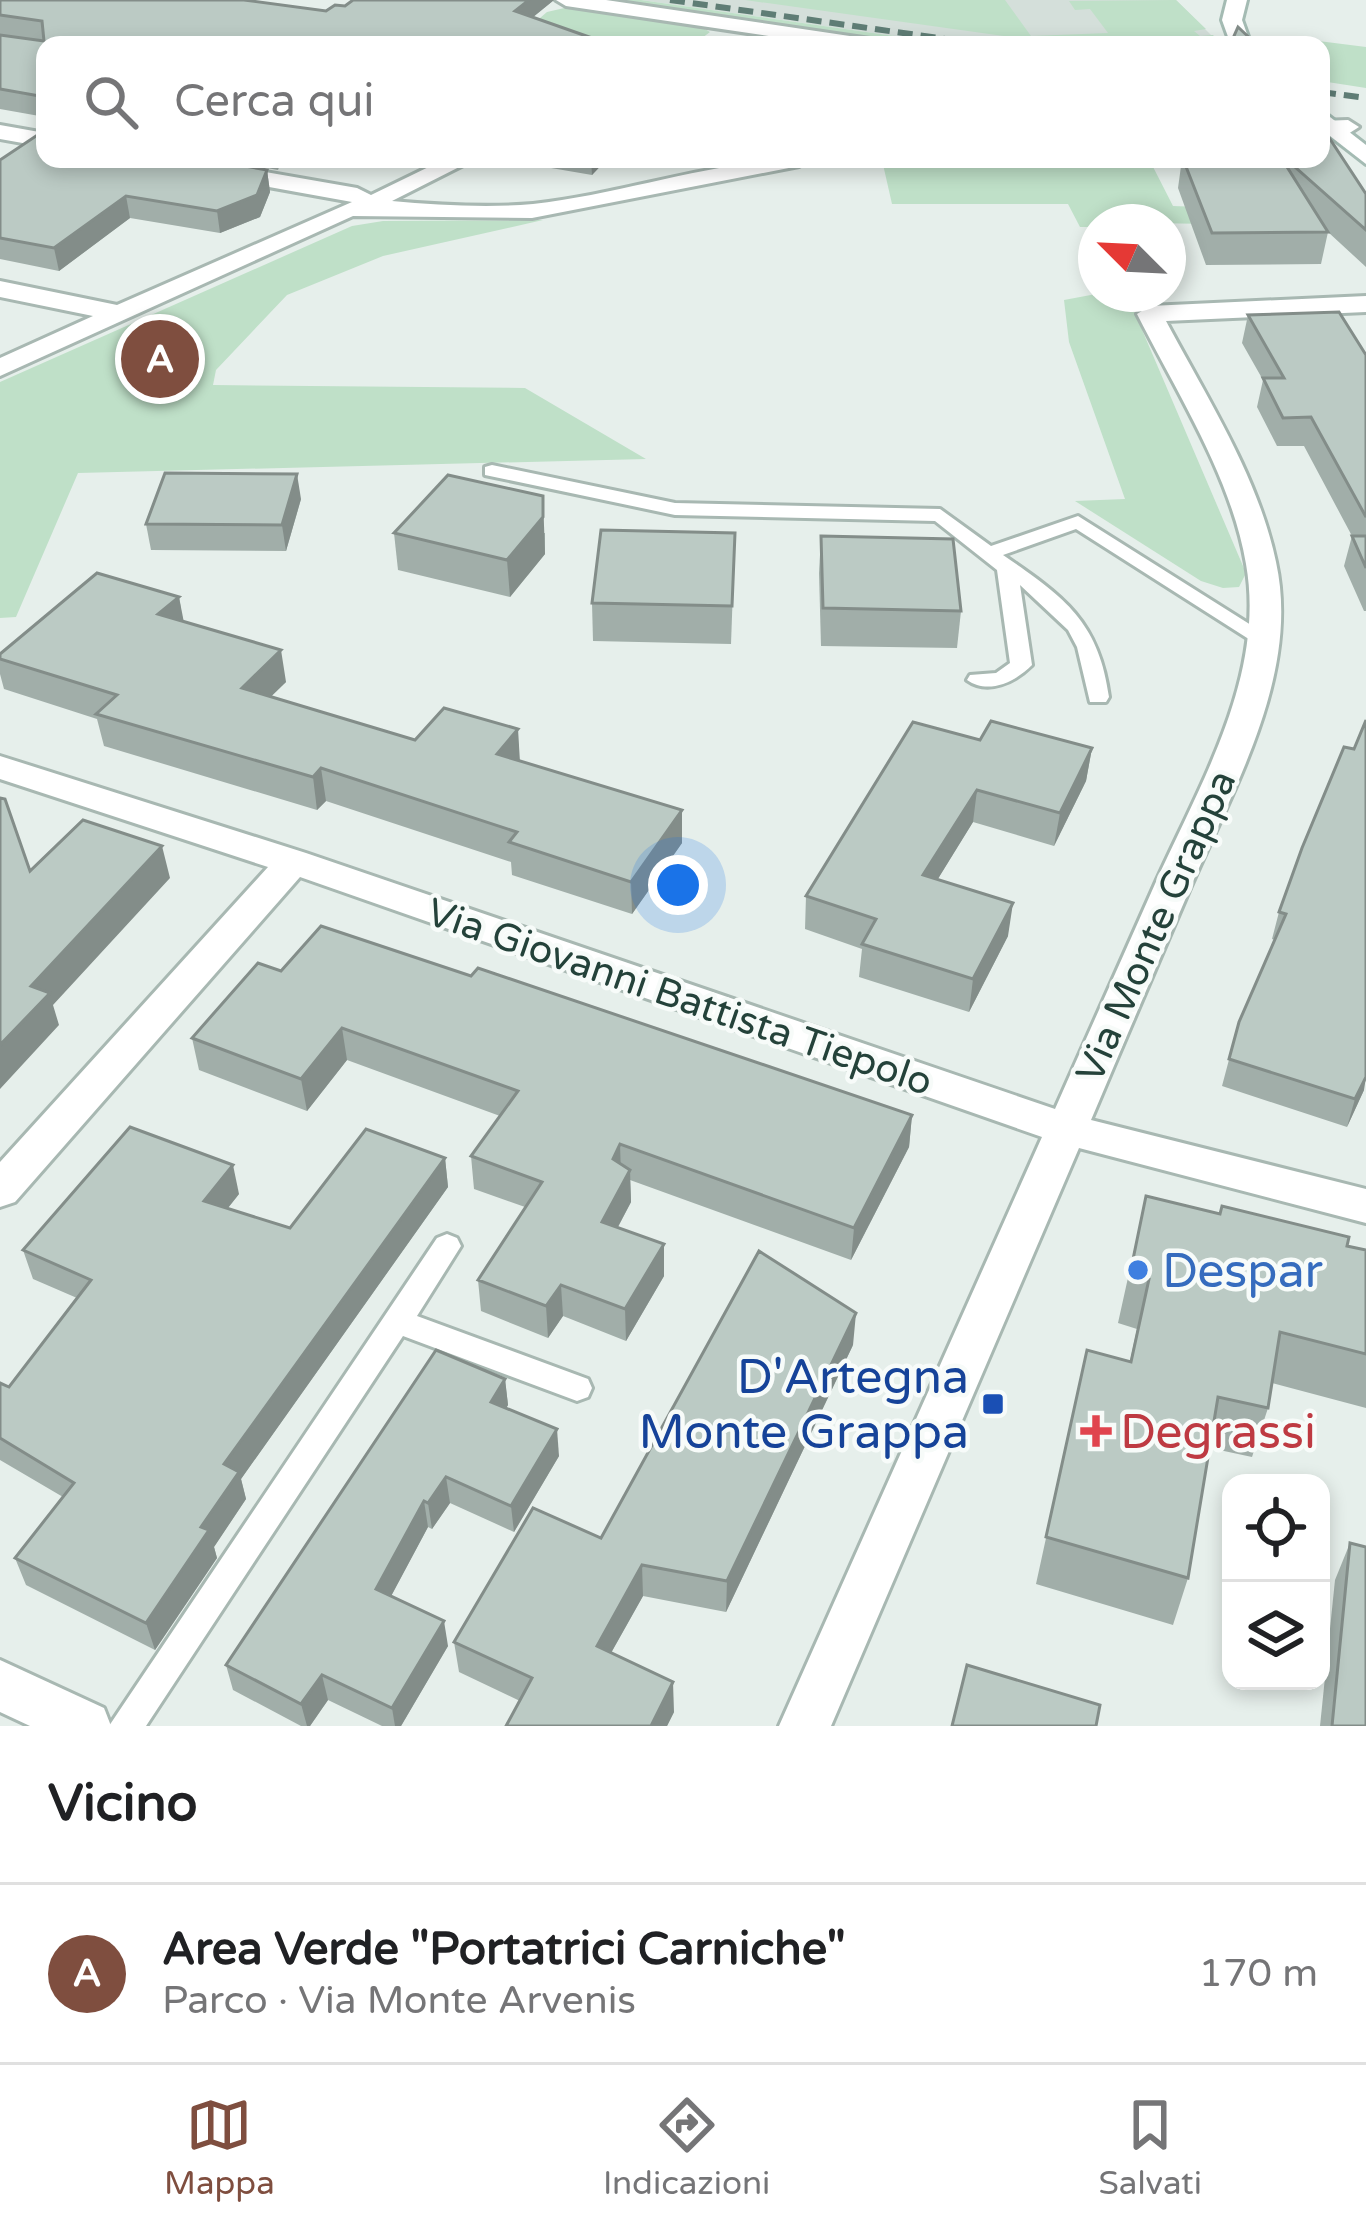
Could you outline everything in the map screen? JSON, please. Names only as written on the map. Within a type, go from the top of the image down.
[{"type":"street","points":[[566,0],[818,36]]},
{"type":"street","points":[[1237,0],[1232,20],[1237,36]]},
{"type":"street","points":[[1257,0],[1253,22],[1258,36]]},
{"type":"street","points":[[751,36],[770,28]]},
{"type":"street","points":[[1338,128],[1366,157]]},
{"type":"street","points":[[0,132],[36,138]]},
{"type":"street","points":[[203,168],[357,195],[372,206]]},
{"type":"street","points":[[372,206],[386,194],[444,168]]},
{"type":"street","points":[[0,368],[347,210],[372,206],[532,211],[753,168]]},
{"type":"street","points":[[0,290],[121,314]]},
{"type":"street","name":"Via Monte Grappa","points":[[805,1726],[1243,726],[1262,639],[1266,595],[1253,534],[1229,474],[1150,314],[1366,304]]},
{"type":"street","name":"Via Giovanni Battista Tiepolo","points":[[0,767],[293,862],[1066,1130],[1366,1206]]},
{"type":"street","points":[[0,1190],[293,862]]},
{"type":"street","points":[[0,1685],[85,1726]]},
{"type":"lane","points":[[492,471],[674,509],[940,515],[1085,634],[1096,663],[1098,697]]},
{"type":"lane","points":[[988,554],[1078,522],[1262,639]]},
{"type":"lane","points":[[978,680],[1001,680],[1021,665],[1007,567]]},
{"type":"lane","points":[[127,1726],[447,1246]]},
{"type":"lane","points":[[397,1321],[577,1388]]},
{"type":"shaded area","points":[[641,0],[1176,0],[1212,36],[895,36]]},
{"type":"green space","points":[[586,0],[641,0],[895,36],[827,36]]},
{"type":"green space","points":[[745,0],[1005,0],[1031,36]]},
{"type":"green space","points":[[1176,0],[1206,29],[1194,31],[1200,36],[1031,36],[1108,33],[1090,9],[1075,10],[1069,1]]},
{"type":"green space","points":[[573,6],[698,25],[710,32],[703,36],[554,36],[525,31],[547,12]]},
{"type":"green space","points":[[1330,42],[1366,47],[1366,88],[1330,82]]},
{"type":"green space","points":[[884,168],[1154,168],[1172,204],[1078,204],[1078,223],[1068,204],[892,204]]},
{"type":"green space","points":[[1186,206],[1200,207],[1208,224],[1186,224]]},
{"type":"green space","points":[[543,220],[383,256],[287,295],[216,370],[213,385],[525,388],[646,459],[78,473],[16,617],[0,618],[0,382],[352,226],[383,221]]},
{"type":"green space","points":[[1078,297],[1078,312],[1134,312],[1246,573],[1239,587],[1201,581],[1075,501],[1125,499],[1069,342],[1064,300]]},
{"type":"building","points":[[0,0],[244,0],[326,11],[353,0],[529,0],[515,11],[586,36],[44,36],[42,21],[0,15]]},
{"type":"building","points":[[0,35],[36,40],[36,95],[0,89]]},
{"type":"building","points":[[36,136],[36,168],[267,170],[257,195],[217,211],[126,196],[54,248],[0,238],[0,160]]},
{"type":"building","points":[[1330,139],[1366,194],[1366,230],[1296,168],[1330,168]]},
{"type":"building","points":[[1187,168],[1288,168],[1328,232],[1212,233]]},
{"type":"building","points":[[1339,312],[1366,355],[1366,517],[1311,417],[1283,418],[1263,378],[1284,378],[1248,315]]},
{"type":"building","points":[[165,473],[297,474],[282,525],[146,524]]},
{"type":"building","points":[[448,475],[543,496],[543,517],[507,560],[394,533]]},
{"type":"building","points":[[601,530],[735,533],[732,606],[592,603]]},
{"type":"building","points":[[821,536],[953,539],[961,611],[823,608]]},
{"type":"building","points":[[1352,536],[1366,536],[1366,568]]},
{"type":"building","points":[[97,573],[179,597],[158,614],[281,650],[242,688],[415,740],[444,708],[518,729],[497,754],[682,810],[631,882],[509,842],[517,832],[321,768],[313,777],[96,714],[117,695],[0,659],[0,654]]},
{"type":"building","points":[[1366,720],[1366,1077],[1355,1099],[1229,1059],[1239,1022],[1286,914],[1279,912],[1302,848],[1344,747],[1354,749]]},
{"type":"building","points":[[991,721],[1092,748],[1060,813],[977,790],[923,875],[1013,903],[973,979],[862,944],[876,919],[806,896],[913,722],[980,740]]},
{"type":"building","points":[[0,798],[5,799],[30,871],[83,820],[162,846],[31,986],[50,993],[0,1045]]},
{"type":"building","points":[[321,926],[471,976],[478,968],[912,1115],[854,1228],[620,1144],[613,1159],[630,1170],[602,1222],[664,1244],[625,1309],[561,1285],[546,1306],[478,1280],[542,1182],[471,1156],[518,1091],[342,1028],[301,1079],[192,1038],[258,963],[281,971]]},
{"type":"building","points":[[130,1127],[233,1165],[204,1201],[290,1228],[366,1129],[445,1158],[224,1464],[239,1472],[201,1527],[209,1530],[146,1623],[15,1558],[74,1483],[0,1438],[0,1383],[9,1387],[91,1280],[23,1250]]},
{"type":"building","points":[[1146,1196],[1220,1214],[1222,1206],[1349,1237],[1347,1246],[1366,1250],[1366,1354],[1280,1332],[1268,1408],[1218,1397],[1188,1578],[1046,1537],[1087,1350],[1131,1362],[1149,1279],[1130,1274]]},
{"type":"building","points":[[759,1251],[856,1313],[727,1581],[642,1565],[597,1646],[673,1682],[651,1726],[506,1726],[532,1678],[454,1642],[533,1508],[601,1538]]},
{"type":"building","points":[[436,1350],[505,1379],[491,1402],[557,1429],[511,1506],[446,1477],[428,1503],[424,1501],[376,1589],[444,1621],[392,1708],[322,1675],[301,1704],[226,1665]]},
{"type":"building","points":[[1350,1543],[1366,1547],[1366,1726],[1332,1726]]},
{"type":"building","points":[[967,1665],[1100,1705],[1096,1726],[952,1726]]},
{"type":"railway","points":[[670,0],[924,36]]},
{"type":"railway","points":[[1330,93],[1366,98]]},
{"type":"place","name":"Area Verde \"Portatrici Carniche\"","points":[[160,359]]},
{"type":"place","name":"Despar","points":[[1138,1270]]},
{"type":"place","name":"D'Artegna Monte Grappa","points":[[993,1404]]},
{"type":"place","name":"Degrassi","points":[[1096,1431]]}]
